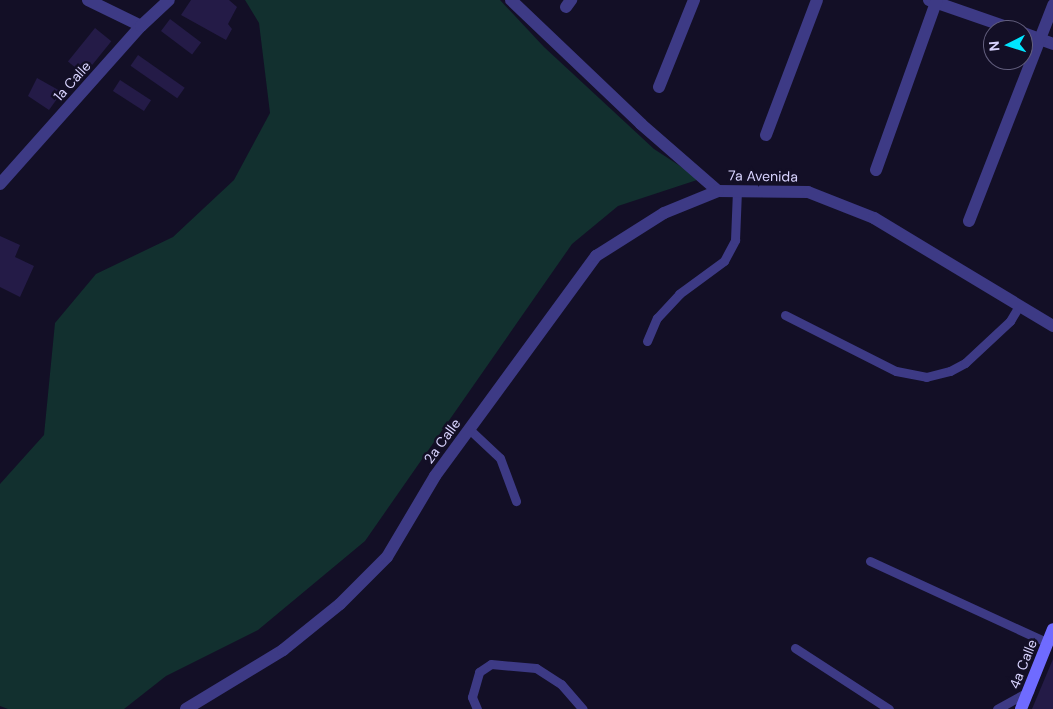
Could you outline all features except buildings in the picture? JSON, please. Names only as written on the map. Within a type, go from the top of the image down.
[{"type":"main road","name":"4a Calle","points":[[1021,709],[1053,629]]},
{"type":"street","points":[[88,0],[141,26]]},
{"type":"street","name":"1a Calle","points":[[0,184],[141,26],[170,0]]},
{"type":"street","name":"7a Avenida","points":[[511,0],[640,124],[718,191],[808,192],[874,218],[1053,326]]},
{"type":"street","points":[[659,87],[694,0]]},
{"type":"street","points":[[766,135],[817,0]]},
{"type":"street","points":[[876,170],[934,1],[987,20]]},
{"type":"street","points":[[969,221],[1053,5]]},
{"type":"street","points":[[1033,36],[1053,44]]},
{"type":"street","name":"2a Calle","points":[[186,709],[282,650],[340,604],[387,557],[435,476],[596,256],[664,213],[718,191]]},
{"type":"lane","points":[[647,341],[658,318],[679,294],[724,261],[735,240],[737,191]]},
{"type":"lane","points":[[785,316],[896,371],[926,377],[950,371],[964,363],[1010,321],[1019,306]]},
{"type":"lane","points":[[469,430],[500,458],[516,501]]},
{"type":"lane","points":[[870,562],[1048,643]]},
{"type":"lane","points":[[795,648],[889,709]]},
{"type":"lane","points":[[477,709],[472,696],[479,672],[490,664],[536,668],[561,684],[583,709]]},
{"type":"lane","points":[[998,709],[1029,691]]},
{"type":"green space","points":[[245,0],[500,0],[544,47],[654,149],[700,179],[618,206],[572,244],[365,541],[258,630],[166,676],[124,709],[8,709],[0,706],[0,484],[44,435],[55,323],[96,274],[173,237],[234,180],[270,113],[259,23]]}]
